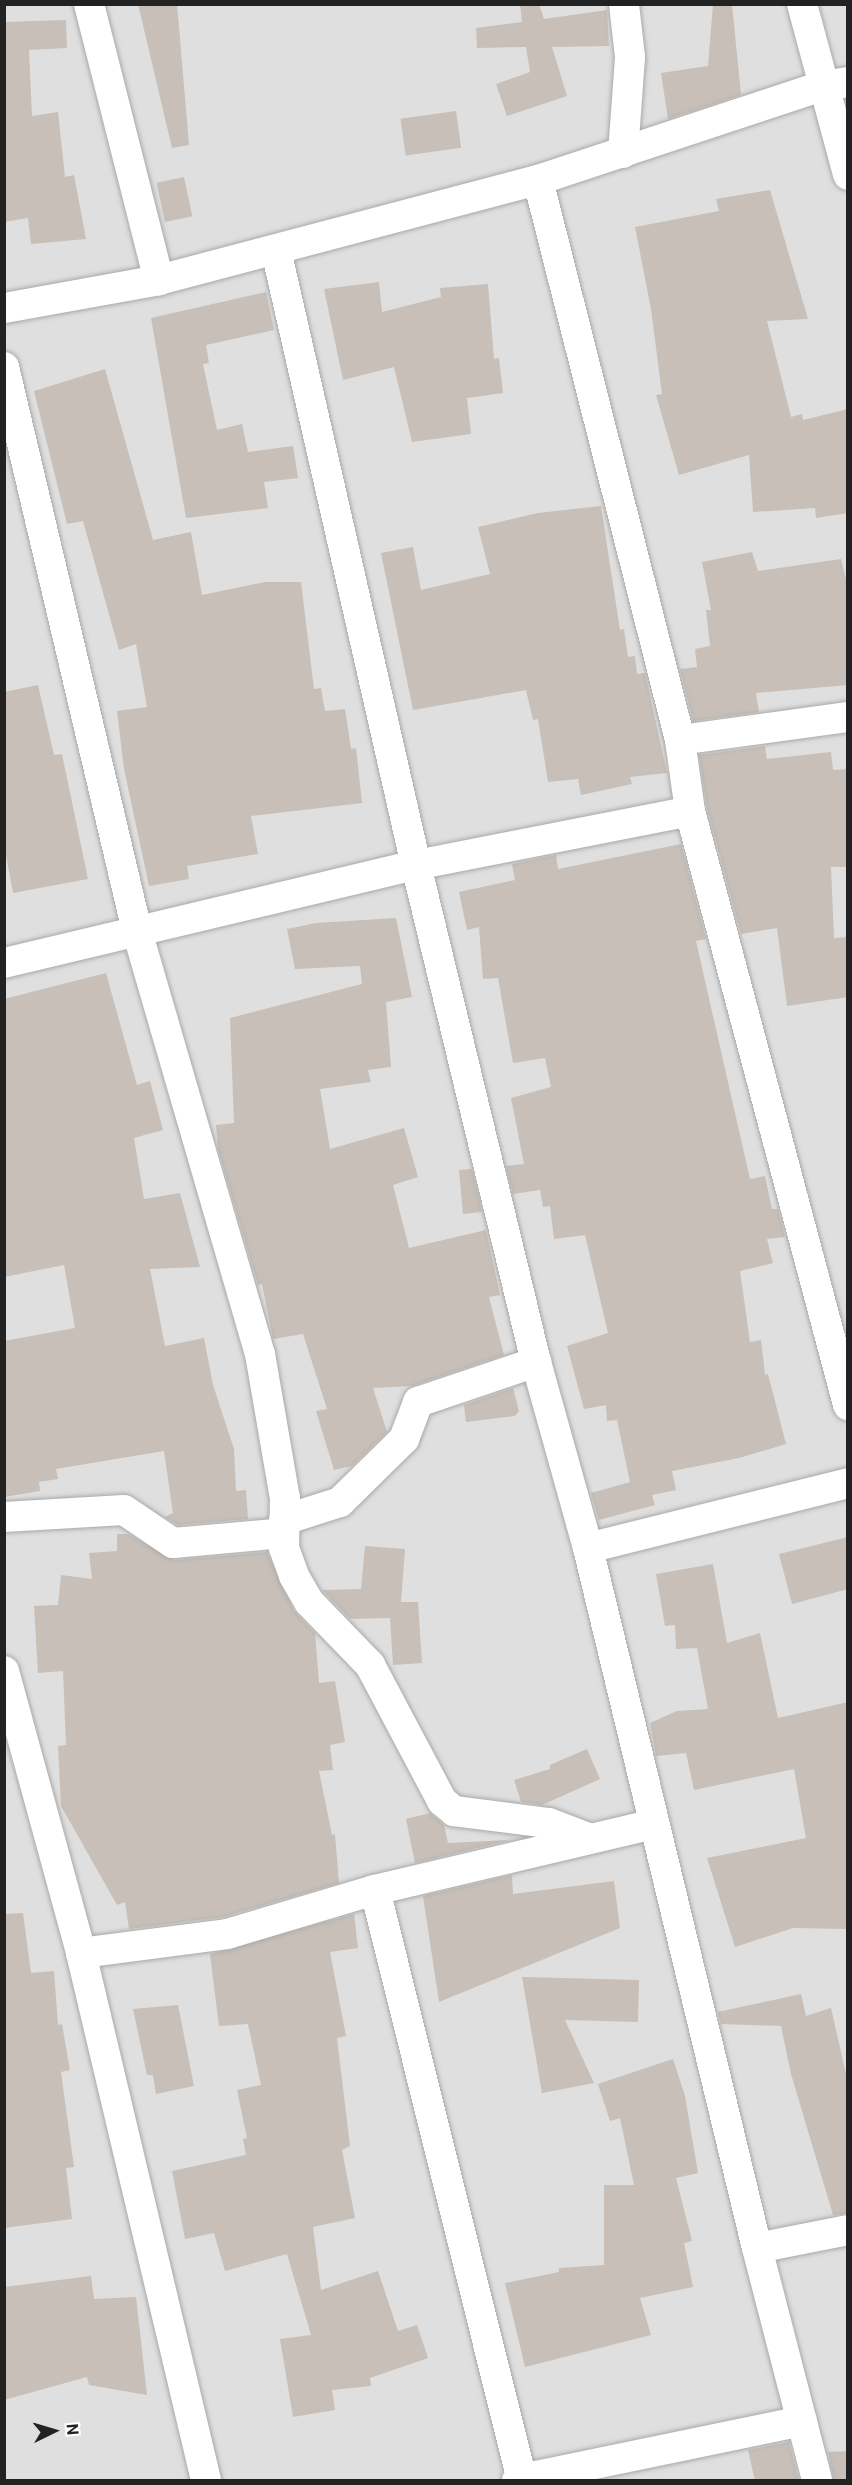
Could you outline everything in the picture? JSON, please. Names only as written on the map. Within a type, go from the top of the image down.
[{"type":"street","points":[[89,4],[159,280]]},
{"type":"street","points":[[623,153],[630,57],[624,4]]},
{"type":"street","points":[[802,4],[835,84],[848,175]]},
{"type":"street","points":[[4,308],[159,280],[538,180],[835,84]]},
{"type":"street","points":[[538,180],[680,740],[690,811],[848,1405]]},
{"type":"street","points":[[276,250],[416,865],[536,1362],[588,1548],[757,2248],[817,2481]]},
{"type":"street","points":[[4,367],[137,931],[261,1354],[285,1498],[284,1548],[294,1576],[309,1602],[370,1665],[442,1801],[454,1811],[549,1823],[588,1838]]},
{"type":"street","points":[[680,740],[848,717]]},
{"type":"street","points":[[4,963],[416,865],[690,811]]},
{"type":"street","points":[[4,1517],[124,1510],[152,1532],[173,1543],[284,1526],[340,1502],[404,1439],[418,1402],[536,1362]]},
{"type":"street","points":[[588,1548],[848,1483]]},
{"type":"street","points":[[5,1675],[81,1953],[206,2481]]},
{"type":"street","points":[[81,1953],[227,1934],[375,1890],[654,1824]]},
{"type":"street","points":[[375,1890],[520,2480],[802,2421]]},
{"type":"street","points":[[757,2248],[848,2230]]},
{"type":"shaded area","points":[[5,5],[847,5],[847,2480],[5,2480]]},
{"type":"building","points":[[138,4],[177,4],[189,145],[172,148]]},
{"type":"building","points":[[520,4],[539,4],[544,19],[607,10],[609,46],[552,47],[567,96],[507,116],[496,84],[530,72],[526,47],[477,48],[476,28],[522,22]]},
{"type":"building","points":[[713,4],[732,4],[741,95],[668,119],[661,73],[708,66]]},
{"type":"building","points":[[66,20],[67,48],[29,50],[32,116],[58,112],[65,177],[74,175],[86,239],[31,244],[28,218],[4,222],[4,22]]},
{"type":"building","points":[[456,111],[461,148],[406,155],[401,119]]},
{"type":"building","points":[[184,177],[192,216],[165,222],[157,183]]},
{"type":"building","points":[[770,190],[808,319],[767,321],[791,417],[802,414],[803,420],[848,409],[848,513],[816,518],[815,508],[753,512],[749,455],[679,475],[656,395],[662,394],[651,309],[635,227],[719,211],[716,199]]},
{"type":"building","points":[[379,282],[382,312],[441,297],[440,288],[488,284],[494,359],[499,358],[503,393],[467,398],[471,434],[412,442],[394,367],[343,380],[324,289]]},
{"type":"building","points":[[266,292],[274,330],[206,345],[209,363],[203,364],[217,430],[242,424],[248,452],[293,446],[298,478],[264,482],[268,508],[186,518],[151,318]]},
{"type":"building","points":[[105,369],[153,540],[191,532],[202,595],[265,582],[301,582],[314,689],[321,688],[325,711],[345,709],[351,749],[356,748],[362,803],[251,816],[258,854],[187,866],[189,879],[149,886],[124,769],[117,711],[147,707],[136,644],[119,650],[83,521],[67,524],[34,391]]},
{"type":"building","points":[[601,506],[620,630],[624,629],[628,657],[635,656],[637,674],[645,673],[667,773],[630,777],[632,784],[581,795],[578,779],[548,782],[538,719],[533,720],[526,690],[413,710],[381,553],[413,547],[421,590],[490,574],[478,527],[538,513]]},
{"type":"building","points":[[752,552],[758,571],[841,559],[848,587],[848,685],[756,693],[759,712],[693,721],[680,669],[697,667],[695,649],[710,646],[706,610],[711,610],[702,562]]},
{"type":"building","points":[[38,685],[54,755],[62,754],[88,879],[13,893],[4,844],[4,692]]},
{"type":"building","points":[[765,746],[767,759],[831,752],[833,770],[848,769],[848,867],[831,867],[834,938],[848,937],[848,997],[787,1006],[777,928],[741,934],[707,808],[699,755]]},
{"type":"building","points":[[681,844],[706,939],[696,941],[750,1179],[765,1176],[772,1209],[778,1209],[785,1237],[767,1239],[773,1263],[740,1271],[750,1342],[761,1340],[765,1375],[768,1374],[786,1444],[739,1458],[672,1471],[676,1490],[652,1495],[655,1505],[599,1520],[591,1493],[630,1482],[617,1420],[607,1421],[606,1405],[584,1409],[567,1346],[608,1333],[585,1235],[554,1239],[550,1206],[543,1207],[540,1190],[513,1194],[506,1166],[524,1164],[511,1098],[551,1087],[545,1058],[513,1063],[498,978],[483,979],[479,927],[467,930],[459,892],[515,880],[512,864],[556,855],[558,869]]},
{"type":"building","points":[[396,918],[412,997],[386,1002],[391,1067],[368,1070],[371,1082],[320,1089],[330,1149],[404,1128],[418,1177],[393,1185],[409,1248],[486,1230],[500,1295],[489,1297],[504,1355],[412,1386],[373,1388],[387,1432],[352,1466],[334,1470],[316,1411],[327,1409],[303,1334],[273,1339],[262,1284],[258,1285],[218,1149],[216,1125],[234,1123],[230,1018],[362,984],[360,966],[295,969],[287,929],[316,923]]},
{"type":"building","points":[[106,973],[137,1085],[150,1081],[163,1130],[134,1138],[144,1199],[180,1193],[200,1267],[150,1269],[165,1346],[204,1338],[213,1385],[234,1449],[236,1491],[246,1490],[248,1519],[178,1525],[165,1517],[173,1513],[164,1451],[56,1469],[58,1479],[39,1482],[40,1491],[4,1497],[4,1341],[75,1328],[64,1265],[4,1277],[4,999]]},
{"type":"building","points":[[472,1169],[482,1212],[463,1214],[459,1170]]},
{"type":"building","points":[[513,1388],[519,1411],[515,1416],[466,1422],[464,1405]]},
{"type":"building","points":[[117,1534],[128,1534],[174,1560],[267,1552],[294,1611],[315,1633],[319,1683],[335,1681],[345,1742],[330,1745],[333,1770],[319,1771],[332,1835],[335,1834],[339,1883],[223,1917],[129,1929],[125,1902],[117,1905],[61,1806],[58,1746],[66,1745],[63,1671],[38,1673],[34,1606],[58,1605],[61,1575],[92,1579],[89,1553],[117,1551]]},
{"type":"building","points":[[848,1537],[848,1589],[792,1604],[779,1554]]},
{"type":"building","points":[[365,1546],[405,1549],[401,1602],[418,1602],[422,1663],[393,1665],[390,1618],[350,1619],[322,1590],[361,1589]]},
{"type":"building","points":[[713,1564],[727,1643],[760,1633],[778,1718],[848,1702],[848,1929],[793,1928],[735,1947],[707,1858],[806,1838],[794,1769],[694,1790],[686,1753],[656,1756],[650,1723],[677,1711],[708,1709],[697,1648],[676,1649],[675,1625],[665,1626],[656,1574]]},
{"type":"building","points":[[587,1749],[600,1779],[542,1805],[521,1802],[514,1780],[550,1769],[550,1765]]},
{"type":"building","points":[[430,1813],[444,1825],[448,1843],[510,1840],[415,1863],[406,1819]]},
{"type":"building","points":[[512,1875],[513,1894],[614,1881],[620,1928],[439,2002],[423,1896]]},
{"type":"building","points":[[23,1913],[31,1973],[54,1971],[58,2025],[62,2024],[70,2070],[61,2072],[74,2167],[66,2168],[72,2219],[4,2228],[4,1914]]},
{"type":"building","points":[[354,1914],[358,1948],[330,1952],[346,2036],[337,2038],[350,2146],[342,2150],[355,2218],[313,2227],[321,2290],[378,2271],[398,2331],[417,2325],[428,2358],[370,2378],[371,2386],[332,2390],[335,2410],[293,2417],[280,2339],[311,2335],[287,2254],[225,2271],[214,2233],[185,2239],[172,2171],[246,2155],[243,2139],[247,2138],[237,2090],[261,2085],[248,2024],[219,2026],[210,1954]]},
{"type":"building","points":[[522,1977],[639,1980],[638,2022],[565,2020],[594,2083],[542,2093]]},
{"type":"building","points":[[801,1994],[806,2016],[831,2008],[848,2083],[848,2213],[833,2215],[791,2074],[781,2026],[721,2024],[718,2012]]},
{"type":"building","points":[[178,2005],[194,2086],[156,2094],[153,2075],[147,2075],[133,2009]]},
{"type":"building","points":[[673,2059],[685,2096],[698,2173],[676,2178],[692,2241],[684,2243],[693,2287],[640,2298],[651,2335],[525,2367],[505,2283],[559,2272],[559,2268],[604,2265],[604,2185],[634,2185],[620,2118],[610,2121],[598,2084]]},
{"type":"building","points":[[91,2276],[94,2299],[136,2297],[147,2395],[89,2385],[87,2377],[4,2400],[4,2287]]},
{"type":"building","points":[[789,2442],[799,2481],[755,2481],[748,2450]]},
{"type":"building","points":[[848,2451],[848,2481],[834,2481],[828,2452]]}]
